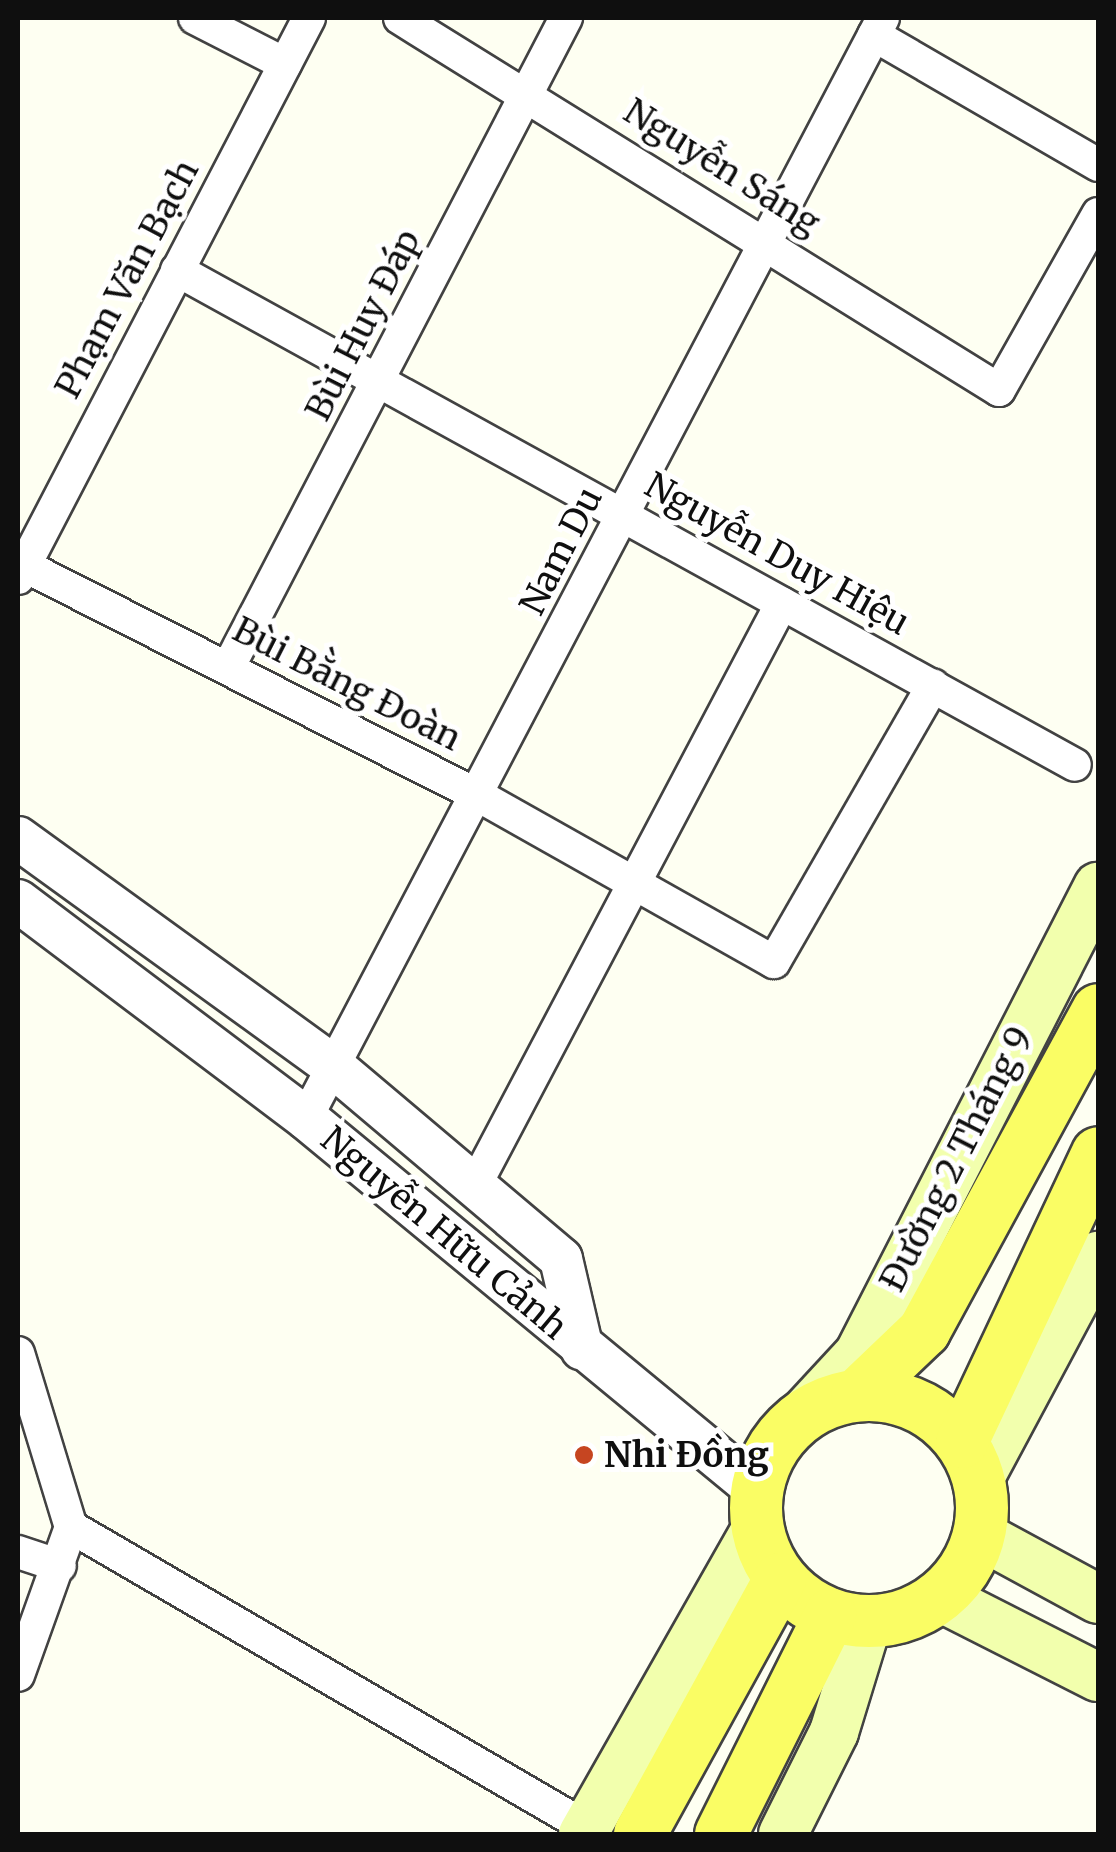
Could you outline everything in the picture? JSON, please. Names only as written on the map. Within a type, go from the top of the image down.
[{"type":"main road","name":"Đường 2 Tháng 9","points":[[799,1419],[859,1354],[1098,887]]},
{"type":"main road","name":"Đường 2 Tháng 9","points":[[857,1395],[924,1332],[1098,1010]]},
{"type":"main road","points":[[940,1596],[980,1535],[971,1461],[1098,1154]]},
{"type":"main road","points":[[971,1461],[1098,1256]]},
{"type":"main road","points":[[584,1831],[757,1509],[774,1447],[799,1419],[857,1395],[919,1406],[971,1461]]},
{"type":"main road","points":[[757,1509],[780,1579],[849,1618],[940,1596],[1098,1677]]},
{"type":"main road","points":[[980,1535],[1098,1599]]},
{"type":"main road","points":[[640,1834],[780,1579]]},
{"type":"main road","points":[[721,1834],[849,1618]]},
{"type":"main road","points":[[783,1834],[834,1732],[849,1618]]},
{"type":"street","points":[[195,18],[285,64]]},
{"type":"street","name":"Phạm Văn Bạch","points":[[20,572],[309,18]]},
{"type":"street","name":"Nguyễn Sáng","points":[[400,18],[527,91],[999,390],[1098,214]]},
{"type":"street","name":"Bùi Huy Đáp","points":[[228,668],[566,18]]},
{"type":"street","points":[[878,26],[1098,165]]},
{"type":"street","name":"Nam Du","points":[[306,1118],[481,797],[878,26]]},
{"type":"street","name":"Nguyễn Duy Hiệu","points":[[177,270],[382,378],[1075,765]]},
{"type":"street","name":"Bùi Bằng Đoàn","points":[[20,572],[228,668],[481,797],[629,885],[774,962],[933,685]]},
{"type":"street","points":[[473,1189],[629,885],[782,603]]},
{"type":"street","name":"Nguyễn Hữu Cảnh","points":[[18,838],[334,1067],[473,1189],[561,1259],[582,1349]]},
{"type":"street","name":"Nguyễn Hữu Cảnh","points":[[18,901],[306,1118],[582,1349]]},
{"type":"street","points":[[582,1349],[757,1509]]},
{"type":"street","points":[[18,1353],[71,1527],[18,1676]]},
{"type":"street","points":[[71,1527],[584,1831]]},
{"type":"street","points":[[18,1552],[60,1566]]},
{"type":"place","name":"Nhi Đồng","points":[[584,1455]]}]
